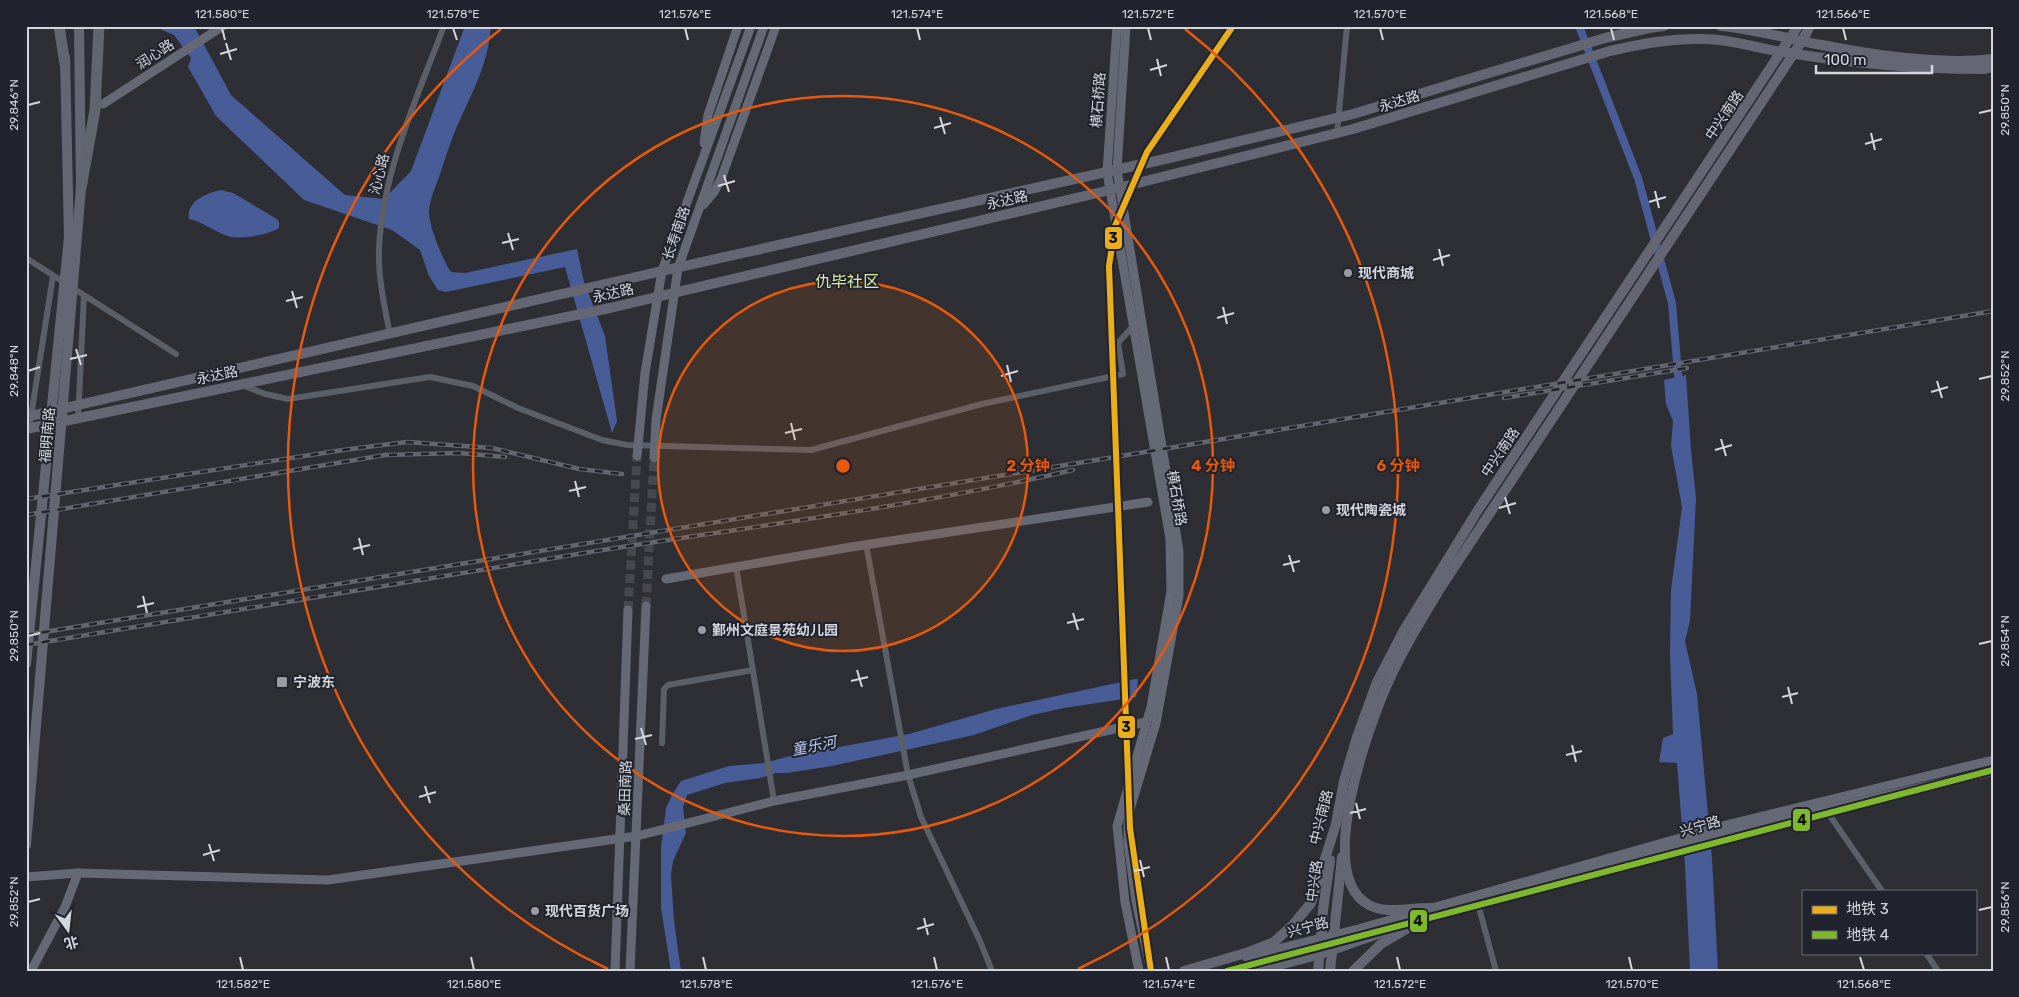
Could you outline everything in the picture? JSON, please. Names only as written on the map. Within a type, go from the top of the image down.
[{"type":"highway","points":[[59,26],[65,64]]},
{"type":"highway","points":[[81,188],[95,110],[99,26]]},
{"type":"main road","name":"福明南路","points":[[26,664],[69,236],[65,26]]},
{"type":"main road","name":"福明南路","points":[[26,846],[81,188],[79,26]]},
{"type":"main road","name":"润心路","points":[[103,104],[223,26]]},
{"type":"main road","points":[[703,158],[708,115],[738,26]]},
{"type":"main road","name":"长寿南路","points":[[637,456],[645,373],[662,271],[751,26]]},
{"type":"main road","name":"长寿南路","points":[[654,458],[656,420],[678,268],[764,26]]},
{"type":"main road","points":[[699,209],[714,192],[721,178],[776,26]]},
{"type":"main road","name":"横石桥路","points":[[1117,26],[1112,171],[1178,551],[1180,576],[1175,621],[1156,722],[1128,816],[1128,843],[1136,901],[1151,971]]},
{"type":"main road","name":"横石桥路","points":[[1112,171],[1126,26]]},
{"type":"main road","name":"永达路","points":[[29,417],[635,279],[662,271],[1112,171],[1339,117],[1605,38],[1664,26]]},
{"type":"main road","points":[[1721,26],[1867,52],[1940,60],[1974,61],[1993,58]]},
{"type":"main road","name":"中兴南路","points":[[1361,900],[1348,878],[1340,826],[1344,781],[1354,746],[1404,630],[1437,574],[1798,26]]},
{"type":"main road","name":"中兴南路","points":[[1382,684],[1441,587],[1794,54],[1810,26]]},
{"type":"main road","name":"永达路","points":[[28,429],[610,308],[1115,189],[1337,133],[1610,51],[1649,42],[1706,38],[1794,54],[1906,68],[1983,69],[1993,67]]},
{"type":"main road","name":"横石桥路","points":[[1115,189],[1134,324],[1172,559],[1171,591],[1151,707],[1119,816],[1117,835],[1125,902],[1139,971]]},
{"type":"main road","points":[[666,579],[866,544],[1148,502]]},
{"type":"main road","name":"桑田南路","points":[[630,971],[646,606]]},
{"type":"main road","name":"桑田南路","points":[[615,971],[628,610]]},
{"type":"main road","points":[[26,877],[78,873],[328,880],[637,836],[774,801],[908,775],[1146,722]]},
{"type":"main road","name":"兴宁路","points":[[1190,971],[1358,929],[1727,828],[1993,760]]},
{"type":"main road","name":"兴宁路","points":[[1727,828],[1826,810],[1993,771]]},
{"type":"main road","name":"中兴南路","points":[[1184,971],[1262,948],[1274,942],[1294,925],[1311,903],[1340,826]]},
{"type":"main road","name":"中兴路","points":[[1330,971],[1340,826]]},
{"type":"main road","name":"中兴路","points":[[1318,971],[1323,910],[1340,826]]},
{"type":"main road","name":"兴宁路","points":[[1258,971],[1319,955],[1648,850]]},
{"type":"main road","points":[[30,971],[65,908],[78,873]]},
{"type":"main road","name":"兴宁路","points":[[1361,900],[1380,910],[1432,908]]},
{"type":"main road","name":"兴宁路","points":[[1353,971],[1380,944],[1418,922]]},
{"type":"street","name":"沁心路","points":[[390,334],[381,288],[379,248],[383,210],[394,162],[444,26]]},
{"type":"street","points":[[1337,133],[1347,26]]},
{"type":"street","points":[[26,258],[176,354]]},
{"type":"street","points":[[28,429],[53,276]]},
{"type":"street","points":[[78,418],[84,296]]},
{"type":"street","points":[[239,384],[265,394],[288,399],[430,377],[474,386],[518,408],[602,440],[626,445],[811,450],[982,404],[1123,374],[1118,342],[1134,324]]},
{"type":"street","points":[[866,544],[908,775],[921,817],[980,941],[992,971]]},
{"type":"street","points":[[736,566],[774,801]]},
{"type":"street","points":[[662,743],[664,689],[668,685],[753,670]]},
{"type":"street","points":[[1826,810],[1881,890]]},
{"type":"street","points":[[1478,904],[1496,971]]},
{"type":"street","points":[[1927,954],[1938,971]]},
{"type":"water","points":[[160,26],[194,26],[231,95],[345,195],[384,199],[411,171],[465,26],[491,26],[484,63],[454,132],[431,201],[429,217],[433,233],[451,272],[465,273],[577,249],[584,282],[605,336],[617,421],[612,433],[565,267],[446,292],[438,290],[429,276],[420,250],[392,230],[304,200],[216,116],[188,67],[191,58],[174,35],[162,30]]},
{"type":"water","points":[[221,190],[233,193],[277,219],[279,228],[260,235],[230,237],[189,219],[189,213],[194,203],[210,193]]},
{"type":"water","points":[[1686,375],[1696,498],[1690,621],[1685,641],[1697,694],[1712,859],[1718,971],[1690,971],[1685,866],[1677,763],[1659,762],[1663,738],[1673,734],[1670,654],[1671,590],[1682,507],[1671,446],[1673,421],[1666,404],[1664,380]]},
{"type":"water","points":[[1138,679],[1136,697],[1064,708],[1032,715],[974,735],[832,766],[776,773],[760,778],[725,783],[687,795],[683,807],[686,833],[673,861],[671,875],[674,921],[681,971],[671,971],[661,908],[661,848],[666,808],[681,781],[729,766],[765,763],[786,757],[909,734],[996,709]]},
{"type":"waterway","points":[[1579,26],[1638,178],[1672,303],[1679,386]]},
{"type":"tunnel","points":[[628,610],[637,456]]},
{"type":"tunnel","points":[[646,606],[654,458]]},
{"type":"railway","points":[[26,635],[1993,311]]},
{"type":"railway","points":[[1504,398],[1687,368]]},
{"type":"railway","points":[[26,499],[343,450],[407,442],[492,448],[579,469],[622,474]]},
{"type":"railway","points":[[26,515],[385,455],[459,453],[505,457]]},
{"type":"railway","points":[[26,645],[584,553],[891,506],[1073,470]]},
{"type":"metro line","name":"3","points":[[1151,971],[1130,828],[1109,266],[1115,226],[1147,152],[1233,26]]},
{"type":"metro line","name":"4","points":[[1227,971],[1993,770]]},
{"type":"place","name":"现代商城","points":[[1348,273]]},
{"type":"place","name":"现代陶瓷城","points":[[1326,510]]},
{"type":"place","name":"鄞州文庭景苑幼儿园","points":[[702,630]]},
{"type":"place","name":"宁波东","points":[[282,682]]},
{"type":"place","name":"现代百货广场","points":[[535,911]]},
{"type":"district","name":"仇毕社区","points":[[847,281]]},
{"type":"water label","name":"童乐河","points":[[814,746]]}]
